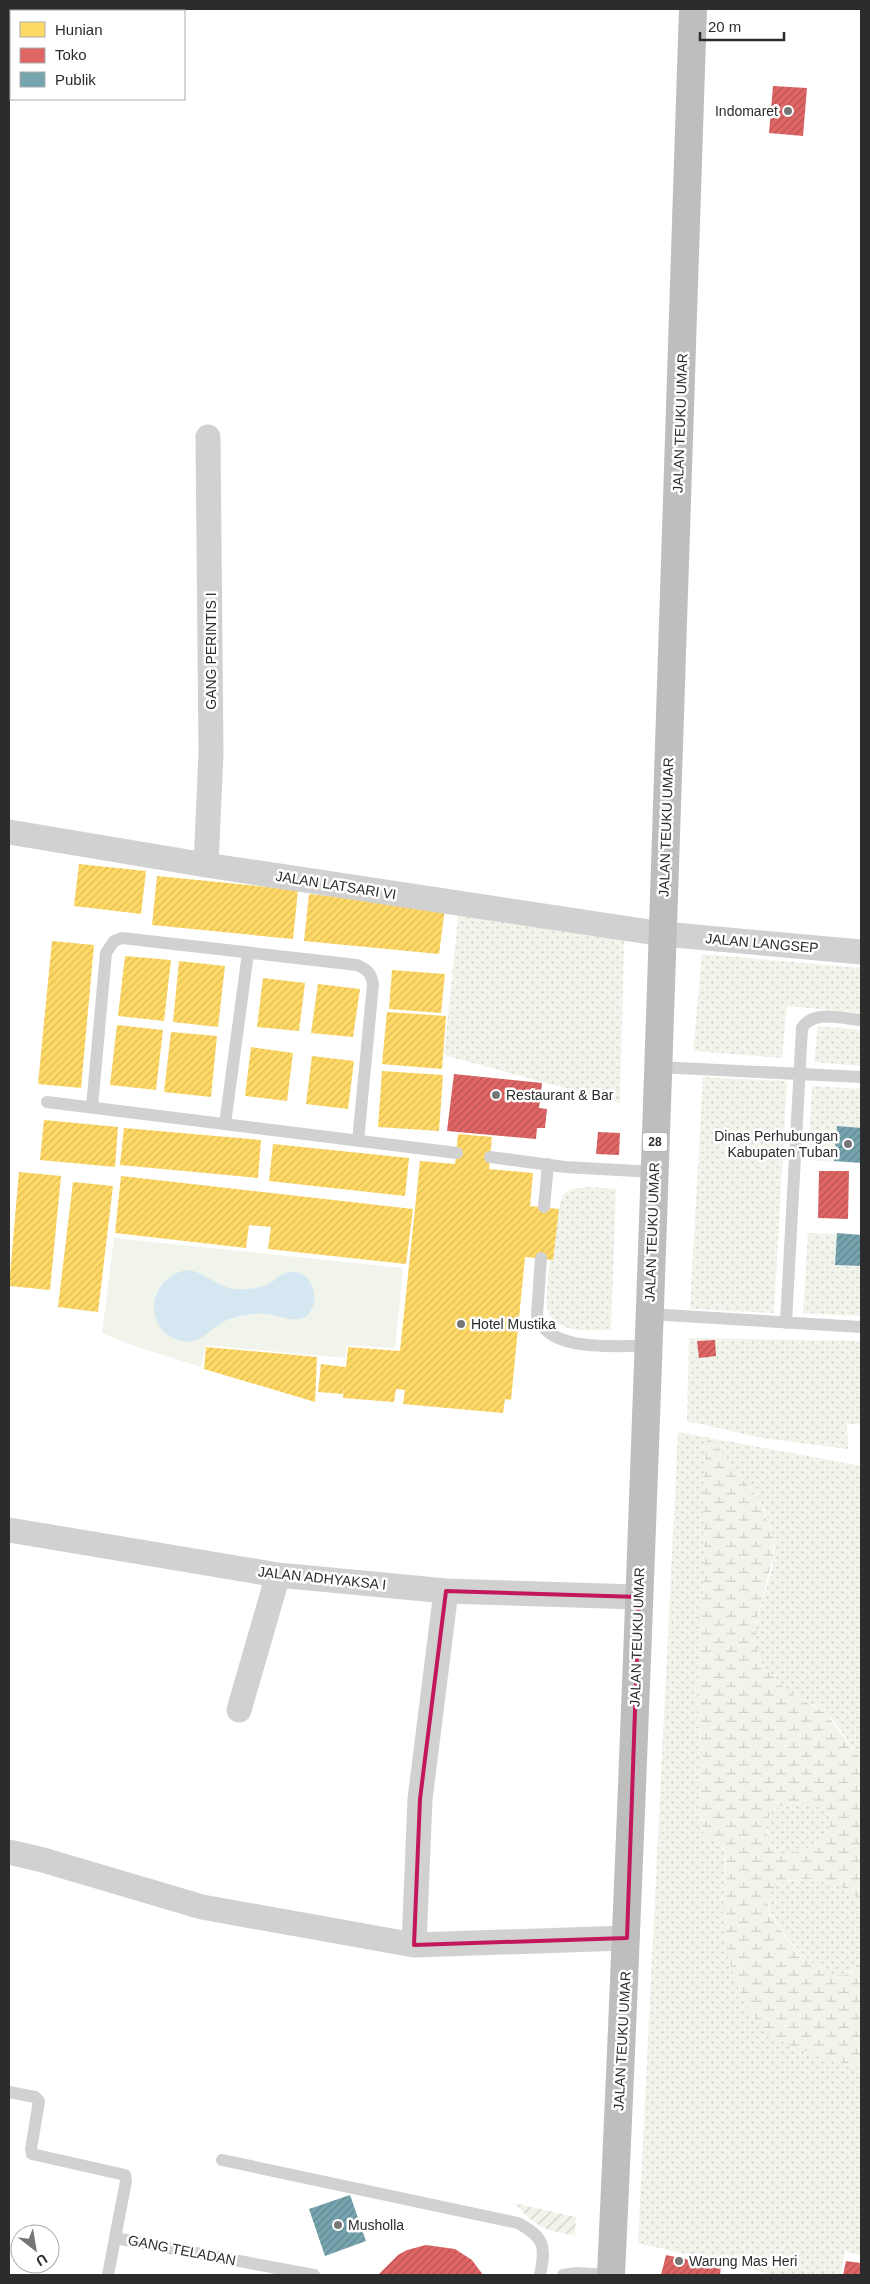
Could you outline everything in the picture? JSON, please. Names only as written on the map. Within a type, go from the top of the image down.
[{"type":"highway","name":"JALAN TEUKU UMAR","points":[[611,2275],[627,1938],[663,934],[693,9]]},
{"type":"street","name":"GANG PERINTIS I","points":[[206,865],[211,754],[208,437]]},
{"type":"street","name":"JALAN LATSARI VI","points":[[9,832],[206,865],[663,934]]},
{"type":"street","name":"JALAN LANGSEP","points":[[663,934],[861,952]]},
{"type":"street","name":"JALAN ADHYAKSA I","points":[[9,1530],[278,1575],[446,1591],[639,1597]]},
{"type":"street","points":[[239,1710],[278,1575]]},
{"type":"street","points":[[414,1945],[420,1799],[446,1591]]},
{"type":"street","points":[[9,1852],[202,1907],[414,1945],[627,1938]]},
{"type":"lane","points":[[92,1107],[106,952],[109,946],[122,938],[357,965],[366,968],[372,976],[373,984],[358,1141]]},
{"type":"lane","points":[[225,1124],[248,953]]},
{"type":"lane","points":[[786,1323],[798,1072],[802,1028],[804,1023],[817,1016],[861,1020]]},
{"type":"lane","points":[[658,1067],[798,1072],[861,1077]]},
{"type":"lane","points":[[47,1102],[457,1153]]},
{"type":"lane","points":[[490,1157],[548,1164],[654,1172]]},
{"type":"lane","points":[[544,1207],[548,1164]]},
{"type":"lane","points":[[541,1258],[537,1315],[539,1324],[548,1333],[559,1340],[576,1344],[648,1346]]},
{"type":"lane","points":[[649,1314],[861,1327]]},
{"type":"lane","name":"GANG TELADAN","points":[[9,2092],[35,2097],[39,2101],[30,2148],[32,2154],[124,2175],[126,2181],[115,2238],[314,2275]]},
{"type":"lane","points":[[222,2160],[518,2223],[537,2235],[542,2244],[544,2251],[540,2275]]},
{"type":"lane","points":[[108,2275],[115,2238]]},
{"type":"lane","points":[[563,2275],[577,2273],[611,2275]]},
{"type":"highlighted area","points":[[446,1591],[639,1597],[627,1938],[414,1945],[420,1799]]},
{"type":"green space","points":[[459,908],[624,940],[620,1103],[444,1055]]},
{"type":"green space","points":[[702,954],[861,968],[861,1013],[787,1006],[782,1058],[693,1051]]},
{"type":"green space","points":[[818,1026],[861,1030],[861,1066],[814,1062]]},
{"type":"green space","points":[[703,1077],[787,1081],[774,1313],[690,1309]]},
{"type":"green space","points":[[812,1086],[861,1089],[861,1128],[837,1127],[835,1162],[808,1160]]},
{"type":"green space","points":[[591,1187],[616,1189],[611,1330],[582,1330],[561,1326],[550,1315],[547,1308],[552,1246],[562,1199],[565,1193],[570,1190]]},
{"type":"green space","points":[[808,1233],[837,1234],[835,1265],[861,1267],[861,1316],[803,1313]]},
{"type":"green space","points":[[114,1238],[403,1268],[395,1348],[347,1345],[345,1358],[206,1345],[201,1367],[129,1344],[102,1333]]},
{"type":"green space","points":[[689,1338],[861,1341],[861,1424],[847,1424],[848,1449],[762,1438],[687,1421]]},
{"type":"green space","points":[[678,1432],[861,1466],[861,1760],[843,1733],[827,1714],[786,1690],[770,1675],[761,1663],[756,1641],[756,1626],[772,1565],[774,1549],[772,1534],[766,1514],[756,1494],[730,1469],[708,1438],[703,1481],[704,1576],[697,1692],[698,1725],[703,1756],[700,1805],[703,1832],[719,1844],[725,1853],[723,1920],[734,1973],[747,2007],[764,2029],[806,2051],[861,2069],[861,2255],[845,2251],[840,2275],[775,2275],[638,2243]]},
{"type":"green space","points":[[708,1437],[725,1455],[726,1462],[731,1470],[748,1485],[759,1499],[773,1535],[773,1557],[756,1622],[756,1646],[759,1658],[763,1666],[783,1687],[796,1697],[825,1712],[861,1760],[861,1903],[855,1895],[835,1884],[822,1881],[797,1880],[786,1881],[777,1885],[771,1892],[768,1906],[782,1932],[796,1948],[811,1962],[827,1972],[842,1975],[853,1970],[861,1953],[861,2069],[804,2051],[772,2036],[761,2026],[743,1999],[731,1966],[724,1934],[723,1919],[726,1859],[724,1849],[719,1844],[708,1839],[703,1832],[700,1805],[703,1756],[697,1714],[697,1692],[704,1576],[703,1480]],"holes":[[[802,1803],[825,1808],[831,1817],[830,1825],[826,1833],[812,1846],[795,1853],[786,1854],[778,1853],[768,1842],[769,1816],[777,1808]]]},
{"type":"green space","points":[[802,1803],[825,1808],[831,1817],[830,1825],[820,1840],[812,1846],[795,1853],[778,1853],[768,1842],[769,1816],[777,1808]]},
{"type":"green space","points":[[807,1880],[836,1885],[850,1891],[860,1900],[862,1921],[858,1963],[850,1971],[840,1976],[832,1975],[821,1969],[798,1949],[777,1924],[768,1904],[770,1892],[777,1885]]},
{"type":"green space","points":[[514,2203],[576,2217],[575,2235],[555,2232],[541,2226],[528,2217]]},
{"type":"water","points":[[188,1270],[201,1274],[224,1286],[240,1289],[264,1286],[283,1274],[296,1272],[310,1281],[315,1297],[314,1303],[311,1311],[300,1319],[287,1319],[261,1314],[241,1316],[225,1321],[197,1340],[185,1342],[166,1334],[158,1325],[154,1302],[158,1291],[165,1281],[175,1274]]},
{"type":"building: Hunian","points":[[79,864],[146,871],[141,914],[74,906]]},
{"type":"building: Hunian","points":[[157,876],[298,890],[293,939],[152,925]]},
{"type":"building: Hunian","points":[[309,894],[445,908],[439,954],[304,941]]},
{"type":"building: Hunian","points":[[52,941],[94,945],[81,1088],[38,1084]]},
{"type":"building: Hunian","points":[[125,956],[171,960],[164,1021],[118,1016]]},
{"type":"building: Hunian","points":[[179,961],[225,966],[218,1027],[173,1022]]},
{"type":"building: Hunian","points":[[392,970],[445,974],[441,1013],[389,1009]]},
{"type":"building: Hunian","points":[[263,978],[305,983],[299,1031],[257,1027]]},
{"type":"building: Hunian","points":[[318,984],[360,989],[353,1037],[311,1033]]},
{"type":"building: Hunian","points":[[387,1012],[446,1016],[442,1069],[382,1064]]},
{"type":"building: Hunian","points":[[117,1025],[163,1030],[156,1090],[110,1085]]},
{"type":"building: Hunian","points":[[171,1032],[217,1036],[211,1097],[164,1092]]},
{"type":"building: Hunian","points":[[251,1047],[293,1053],[287,1101],[245,1096]]},
{"type":"building: Hunian","points":[[312,1056],[354,1061],[348,1109],[306,1104]]},
{"type":"building: Hunian","points":[[382,1071],[443,1075],[439,1131],[378,1127]]},
{"type":"building: Hunian","points":[[44,1120],[118,1127],[115,1167],[40,1160]]},
{"type":"building: Hunian","points":[[124,1128],[261,1140],[258,1178],[120,1165]]},
{"type":"building: Hunian","name":"Hotel Mustika","points":[[458,1134],[492,1137],[489,1169],[533,1173],[530,1206],[559,1209],[553,1260],[525,1257],[511,1400],[505,1399],[503,1413],[403,1404],[405,1390],[396,1389],[394,1402],[343,1398],[344,1385],[343,1394],[318,1392],[321,1364],[346,1367],[348,1347],[400,1351],[420,1161],[455,1164]]},
{"type":"building: Hunian","points":[[273,1144],[409,1158],[405,1196],[269,1181]]},
{"type":"building: Hunian","points":[[19,1172],[61,1176],[50,1290],[9,1286]]},
{"type":"building: Hunian","points":[[121,1176],[413,1209],[406,1264],[268,1249],[271,1227],[249,1225],[246,1248],[115,1233]]},
{"type":"building: Hunian","points":[[73,1182],[113,1186],[98,1312],[58,1307]]},
{"type":"building: Hunian","points":[[206,1347],[317,1357],[315,1402],[204,1369]]},
{"type":"building: Toko","name":"Indomaret","points":[[773,86],[807,88],[803,136],[769,133]]},
{"type":"building: Toko","name":"Restaurant & Bar","points":[[454,1074],[542,1083],[539,1108],[547,1109],[545,1128],[537,1128],[536,1139],[447,1131]]},
{"type":"building: Toko","points":[[598,1132],[620,1133],[619,1155],[596,1154]]},
{"type":"building: Toko","points":[[819,1171],[849,1171],[848,1219],[818,1218]]},
{"type":"building: Toko","points":[[715,1340],[716,1356],[699,1358],[697,1341]]},
{"type":"building: Toko","points":[[426,2245],[455,2249],[472,2260],[483,2275],[378,2275],[398,2255],[407,2250]]},
{"type":"building: Toko","name":"Warung Mas Heri","points":[[666,2255],[721,2266],[720,2275],[661,2275]]},
{"type":"building: Toko","points":[[846,2261],[861,2263],[861,2275],[843,2275]]},
{"type":"building: Publik","name":"Dinas Perhubungan Kabupaten Tuban","points":[[837,1126],[861,1128],[861,1163],[834,1161]]},
{"type":"building: Publik","points":[[837,1233],[861,1235],[861,1266],[835,1265]]},
{"type":"building: Publik","name":"Musholla","points":[[350,2195],[366,2241],[325,2256],[309,2209]]},
{"type":"place","name":"Indomaret","points":[[788,111]]},
{"type":"place","name":"Restaurant & Bar","points":[[496,1095]]},
{"type":"place","name":"Dinas Perhubungan Kabupaten Tuban","points":[[848,1144]]},
{"type":"place","name":"Hotel Mustika","points":[[461,1324]]},
{"type":"place","name":"Musholla","points":[[338,2225]]},
{"type":"place","name":"Warung Mas Heri","points":[[679,2261]]}]
